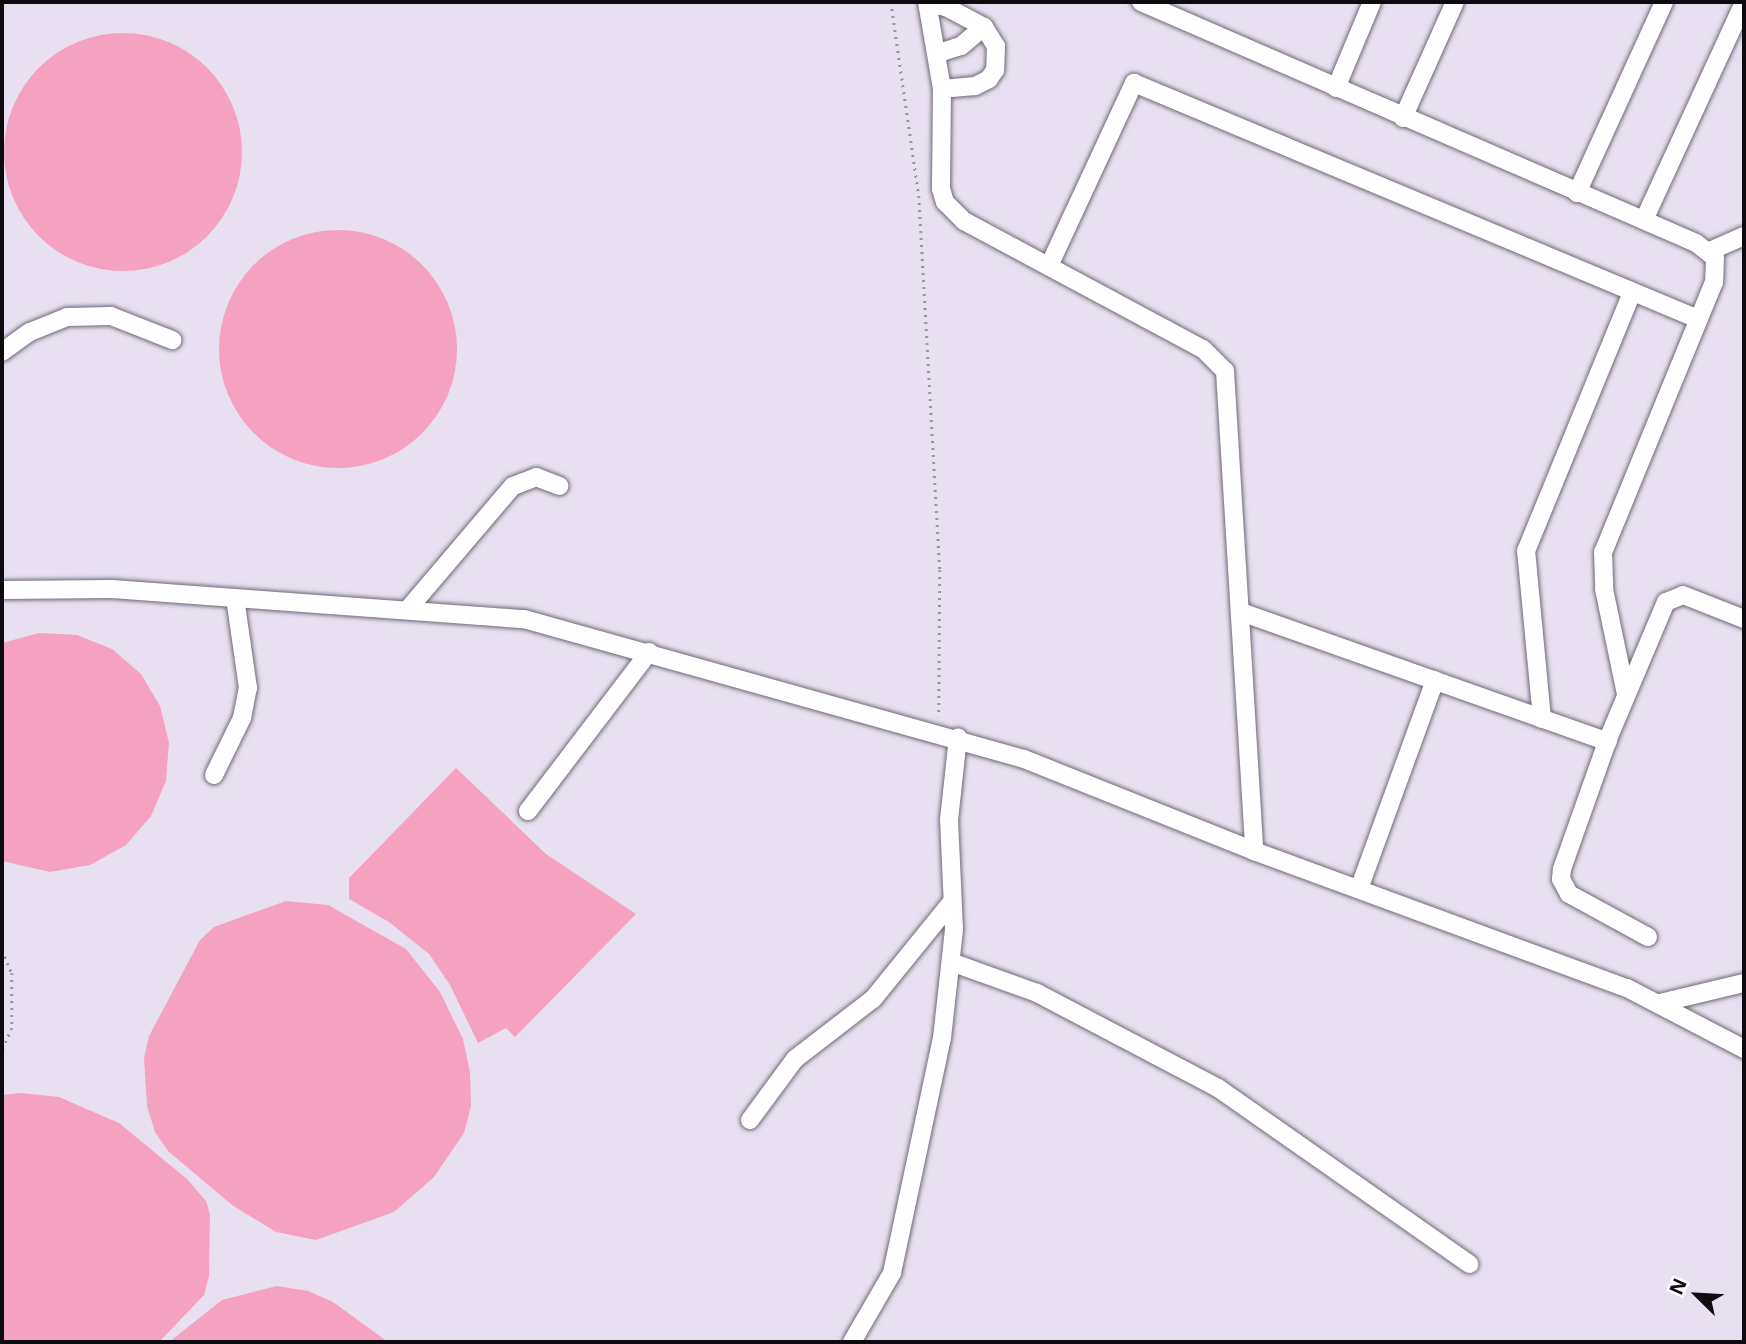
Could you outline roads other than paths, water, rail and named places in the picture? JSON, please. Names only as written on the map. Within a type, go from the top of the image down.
[{"type":"street","points":[[942,89],[982,84],[995,70],[996,46],[984,27],[946,7],[928,2],[939,53],[942,89],[941,189],[945,202],[964,221],[1203,349],[1225,371],[1254,851]]},
{"type":"street","points":[[1141,2],[1710,251],[1717,272],[1603,552],[1604,589],[1626,694]]},
{"type":"street","points":[[1336,88],[1373,2]]},
{"type":"street","points":[[1403,118],[1455,2]]},
{"type":"street","points":[[1577,193],[1664,2]]},
{"type":"street","points":[[1644,220],[1744,3]]},
{"type":"street","points":[[939,53],[961,46],[984,27]]},
{"type":"street","points":[[1049,265],[1134,83],[1631,295],[1698,319]]},
{"type":"street","points":[[1710,251],[1744,236]]},
{"type":"street","points":[[1542,719],[1526,551],[1631,295]]},
{"type":"street","points":[[2,352],[30,332],[67,317],[111,316],[172,340]]},
{"type":"street","points":[[409,608],[513,486],[536,477],[559,486]]},
{"type":"street","points":[[2,590],[112,589],[409,608],[524,619],[939,731],[1024,759],[1254,851],[1514,943],[1660,1003],[1744,1049]]},
{"type":"street","points":[[1648,937],[1569,894],[1560,880],[1626,694],[1666,602],[1674,596],[1744,619]]},
{"type":"street","points":[[214,775],[242,718],[248,688],[234,598]]},
{"type":"street","points":[[1241,612],[1608,742]]},
{"type":"street","points":[[528,811],[649,652]]},
{"type":"street","points":[[1359,889],[1435,680]]},
{"type":"street","points":[[852,1342],[892,1273],[904,1227],[942,1038],[951,962],[949,820],[958,737]]},
{"type":"street","points":[[750,1120],[795,1059],[873,999],[951,903]]},
{"type":"street","points":[[951,962],[1037,993],[1218,1088],[1469,1264]]},
{"type":"street","points":[[1660,1003],[1744,982]]}]
